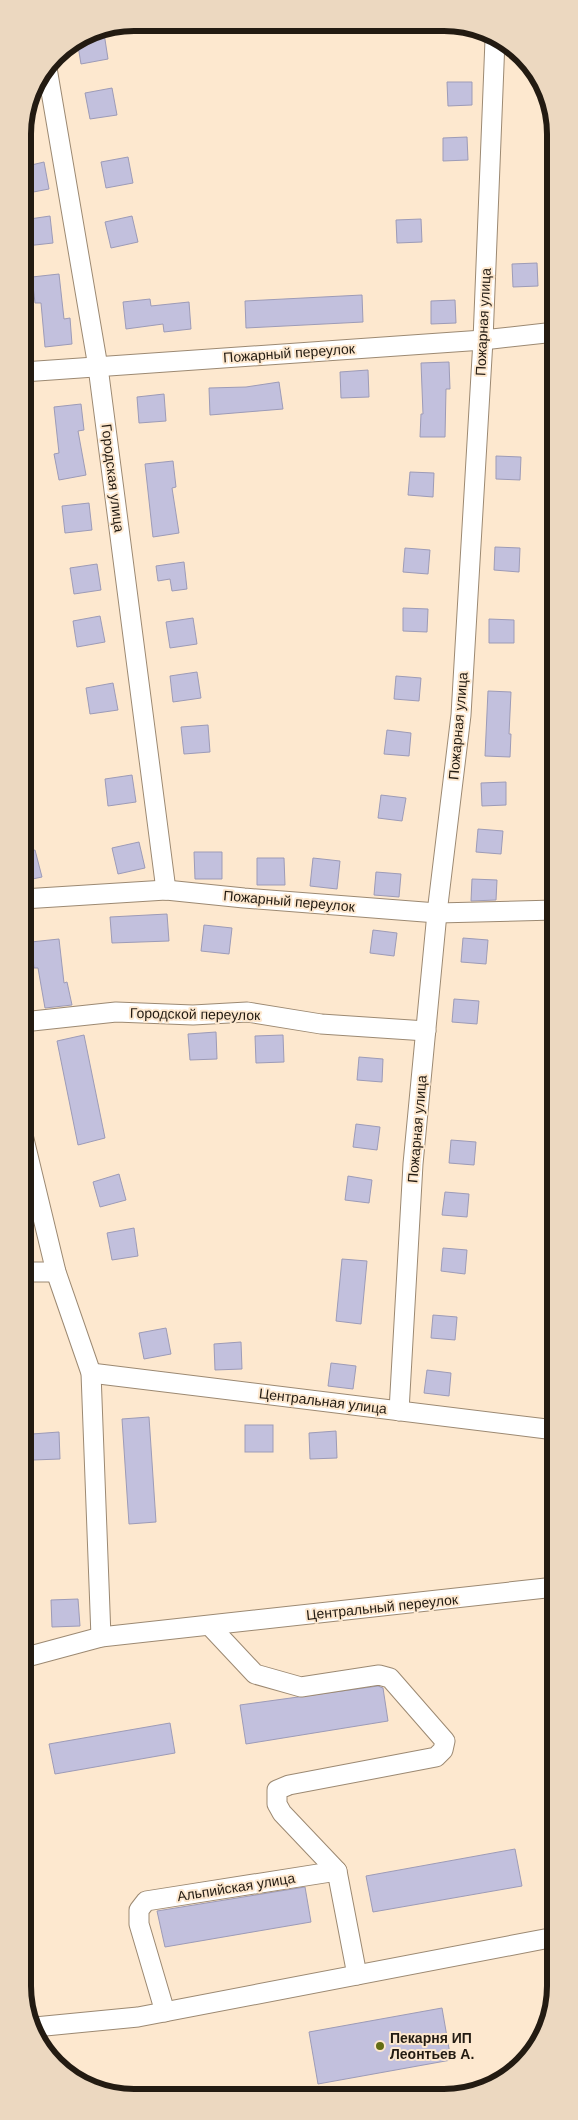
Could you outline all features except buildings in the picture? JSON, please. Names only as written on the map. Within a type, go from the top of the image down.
[{"type":"street","name":"Пожарная улица","points":[[399,1411],[413,1164],[437,913],[461,715],[482,340],[495,45]]},
{"type":"street","name":"Городская улица","points":[[49,78],[98,367],[166,890]]},
{"type":"street","name":"Пожарный переулок","points":[[31,371],[482,340],[547,333]]},
{"type":"street","name":"Пожарный переулок","points":[[31,898],[166,890],[437,913],[547,910]]},
{"type":"street","name":"Городской переулок","points":[[31,1021],[116,1012],[193,1015],[247,1012],[321,1024],[426,1031]]},
{"type":"street","points":[[31,1168],[56,1272],[91,1373],[101,1637]]},
{"type":"street","points":[[31,1272],[56,1272]]},
{"type":"street","name":"Центральная улица","points":[[91,1373],[547,1429]]},
{"type":"street","name":"Центральный переулок","points":[[31,1656],[101,1637],[547,1588]]},
{"type":"street","points":[[210,1626],[255,1674],[301,1687],[379,1675],[390,1678],[445,1741],[443,1750],[436,1757],[289,1785],[277,1790],[277,1804],[282,1813],[337,1870],[357,1975]]},
{"type":"street","name":"Альпийская улица","points":[[165,2012],[138,1924],[139,1910],[146,1901],[337,1870]]},
{"type":"street","points":[[40,2027],[138,2017],[547,1939]]},
{"type":"place","name":"Пекарня ИП Леонтьев А.","points":[[380,2046]]}]
